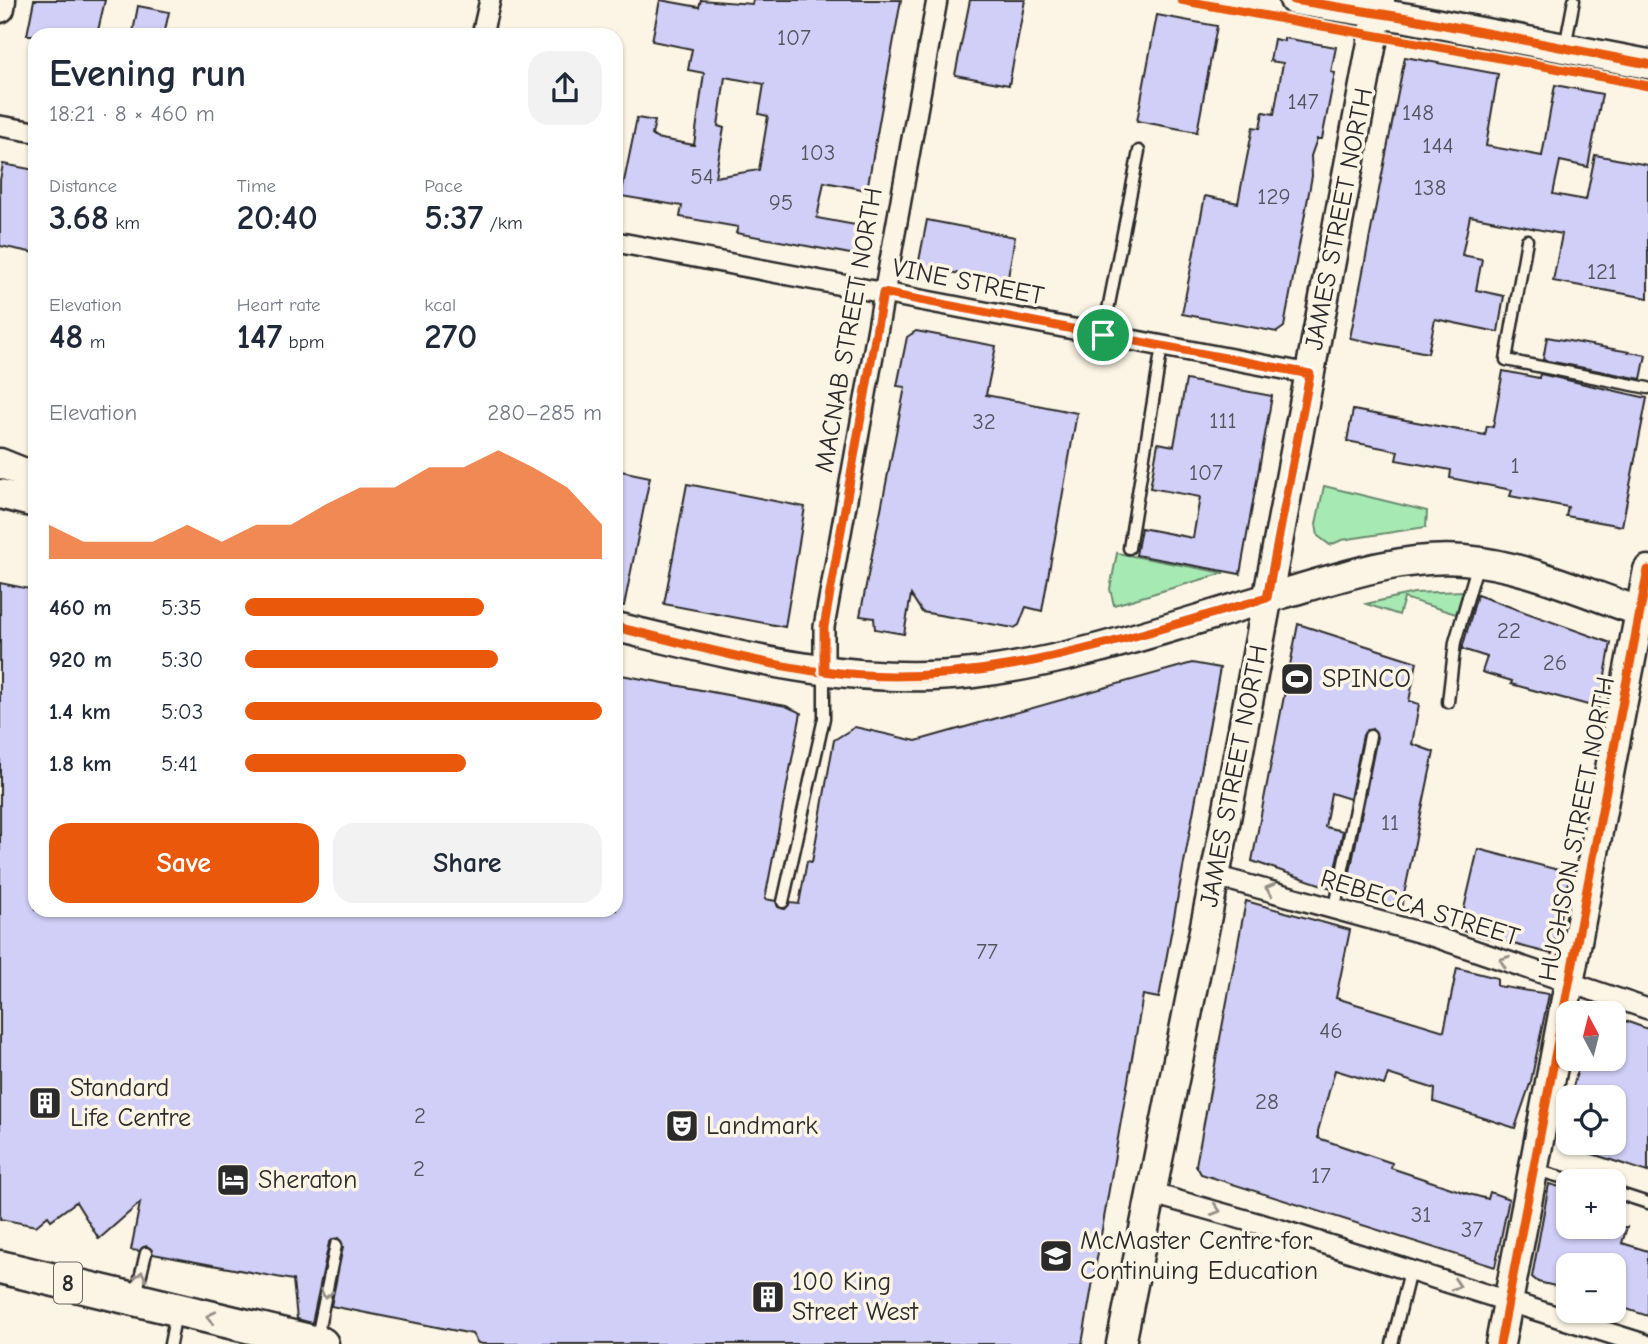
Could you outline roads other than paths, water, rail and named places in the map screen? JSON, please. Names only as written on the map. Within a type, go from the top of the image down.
[{"type":"main road","points":[[0,8],[1,0]]},
{"type":"main road","points":[[1294,0],[1378,7],[1648,64]]},
{"type":"main road","name":"JAMES STREET NORTH","points":[[1121,1344],[1215,876],[1378,7]]},
{"type":"main road","points":[[0,463],[28,474]]},
{"type":"main road","points":[[0,495],[28,501]]},
{"type":"main road","points":[[623,629],[780,665],[858,676],[927,676],[1002,669],[1090,648],[1374,569],[1437,559],[1479,562],[1521,572],[1644,612]]},
{"type":"main road","name":"HUGHSON STREET NORTH","points":[[1500,1344],[1644,612],[1648,570]]},
{"type":"main road","name":"8","points":[[0,1267],[305,1342]]},
{"type":"street","points":[[484,28],[490,0]]},
{"type":"street","name":"MACNAB STREET NORTH","points":[[824,671],[824,627],[937,0]]},
{"type":"street","points":[[0,126],[28,131]]},
{"type":"street","name":"VINE STREET","points":[[623,243],[1310,374]]},
{"type":"street","name":"REBECCA STREET","points":[[1215,876],[1335,907],[1648,1009]]},
{"type":"street","points":[[1150,1193],[1281,1230],[1644,1344]]},
{"type":"lane","points":[[1565,48],[1574,0]]},
{"type":"lane","points":[[1103,335],[1139,152]]},
{"type":"lane","points":[[1527,240],[1506,360],[1648,388]]},
{"type":"lane","points":[[1129,548],[1162,346]]},
{"type":"lane","points":[[1448,702],[1455,642],[1479,562]]},
{"type":"lane","points":[[783,902],[824,718],[824,671]]},
{"type":"lane","points":[[1335,907],[1370,736]]},
{"type":"lane","points":[[1533,1169],[1556,1176]]},
{"type":"lane","points":[[1626,1196],[1648,1203]]},
{"type":"lane","points":[[305,1342],[336,1245]]},
{"type":"lane","points":[[135,1299],[146,1252]]},
{"type":"lane","points":[[1392,1344],[1410,1271]]},
{"type":"lane","points":[[170,1344],[177,1310]]},
{"type":"place","name":"SPINCO","points":[[1297,679]]},
{"type":"place","name":"Standard Life Centre","points":[[45,1103]]},
{"type":"place","name":"Landmark","points":[[682,1126]]},
{"type":"place","name":"Sheraton","points":[[233,1180]]},
{"type":"place","name":"McMaster Centre for Continuing Education","points":[[1056,1256]]},
{"type":"place","name":"100 King Street West","points":[[768,1297]]}]
